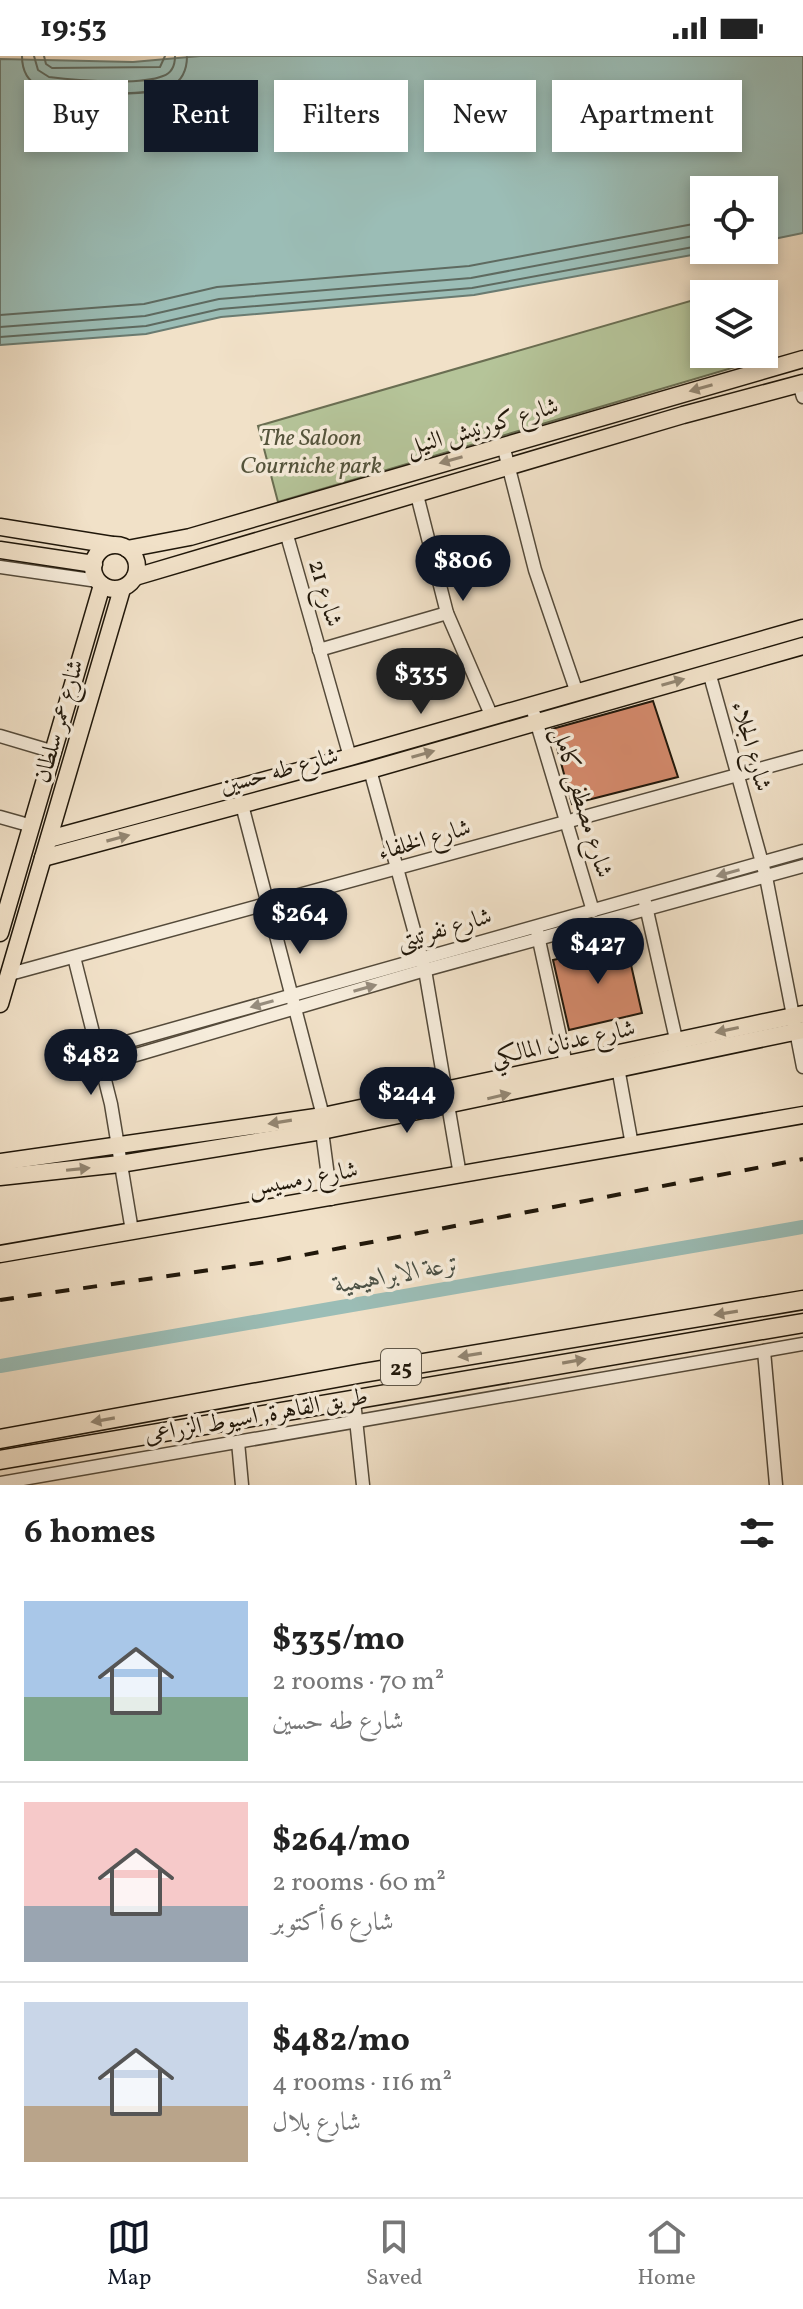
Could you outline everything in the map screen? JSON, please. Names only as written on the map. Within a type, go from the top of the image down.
[{"type":"highway","name":"طريق القاهرة, اسيوط الزراعى","points":[[0,1439],[363,1373],[803,1300]]},
{"type":"highway","name":"طريق القاهرة, اسيوط الزراعى","points":[[2,1460],[803,1323]]},
{"type":"highway","points":[[360,1400],[363,1373]]},
{"type":"main road","name":"شارع كورنيش النيل","points":[[0,527],[121,547],[190,537],[803,359]]},
{"type":"main road","name":"شارع كورنيش النيل","points":[[128,583],[286,532],[509,467],[802,388]]},
{"type":"main road","points":[[121,547],[136,562],[128,583],[100,583],[94,564],[98,553],[121,547]]},
{"type":"main road","points":[[0,550],[94,564]]},
{"type":"main road","name":"شارع عمر سلطان","points":[[0,933],[100,583]]},
{"type":"main road","name":"شارع عمر سلطان","points":[[0,1004],[128,583]]},
{"type":"main road","name":"شارع طه حسين","points":[[43,858],[69,842],[492,717],[534,714],[577,693],[803,628]]},
{"type":"main road","name":"شارع طه حسين","points":[[49,839],[69,842],[242,805],[370,770],[534,714],[803,646]]},
{"type":"main road","name":"شارع عدنان المالكي","points":[[0,1177],[120,1164],[449,1099],[799,1023]]},
{"type":"main road","name":"شارع رمسيس","points":[[0,1254],[803,1115]]},
{"type":"main road","name":"شارع عدنان المالكي","points":[[0,1162],[323,1124]]},
{"type":"street","points":[[503,445],[535,570],[577,693]]},
{"type":"street","points":[[417,495],[447,613],[492,717]]},
{"type":"street","name":"شارع 21","points":[[286,532],[350,757]]},
{"type":"street","points":[[0,567],[100,583]]},
{"type":"street","points":[[319,650],[447,613]]},
{"type":"street","name":"شارع الجلاء","points":[[709,672],[766,877],[799,1023],[803,1067]]},
{"type":"street","name":"شارع مصطفى كامل","points":[[534,714],[593,911]]},
{"type":"street","points":[[0,736],[54,752]]},
{"type":"street","name":"شارع الخلفاء","points":[[10,974],[268,906],[803,757]]},
{"type":"street","points":[[370,770],[425,970],[460,1175]]},
{"type":"street","points":[[242,805],[323,1124],[331,1199]]},
{"type":"street","points":[[0,817],[32,826]]},
{"type":"street","name":"شارع نفرتيتى","points":[[98,1050],[425,970],[593,911],[646,903],[803,851]]},
{"type":"street","name":"شارع نفرتيتى","points":[[102,1065],[421,956],[538,932],[803,866]]},
{"type":"street","points":[[646,903],[678,1048]]},
{"type":"street","points":[[538,932],[568,1073]]},
{"type":"street","points":[[74,957],[102,1065],[132,1231]]},
{"type":"street","points":[[617,1062],[632,1145]]},
{"type":"street","name":"طريق القاهرة, اسيوط الزراعى","points":[[3,1484],[803,1344]]},
{"type":"street","points":[[764,1351],[776,1485]]},
{"type":"street","points":[[360,1400],[357,1421],[363,1485]]},
{"type":"street","points":[[238,1442],[242,1485]]},
{"type":"street","points":[[2,1460],[3,1484]]},
{"type":"green space","name":"The Saloon Courniche park","points":[[690,301],[690,368],[732,368],[278,502],[258,426]]},
{"type":"water","points":[[200,56],[803,56],[803,233],[778,238],[778,176],[690,176],[690,255],[474,295],[221,317],[146,334],[0,345],[0,59],[133,62]]},
{"type":"building","points":[[653,701],[678,777],[572,804],[552,729]]},
{"type":"building","points":[[626,943],[642,1013],[569,1030],[553,960]]},
{"type":"waterway","name":"ترعة الابراهيمية","points":[[0,1366],[803,1227]]},
{"type":"railway","points":[[0,1300],[273,1261],[803,1159]]}]
